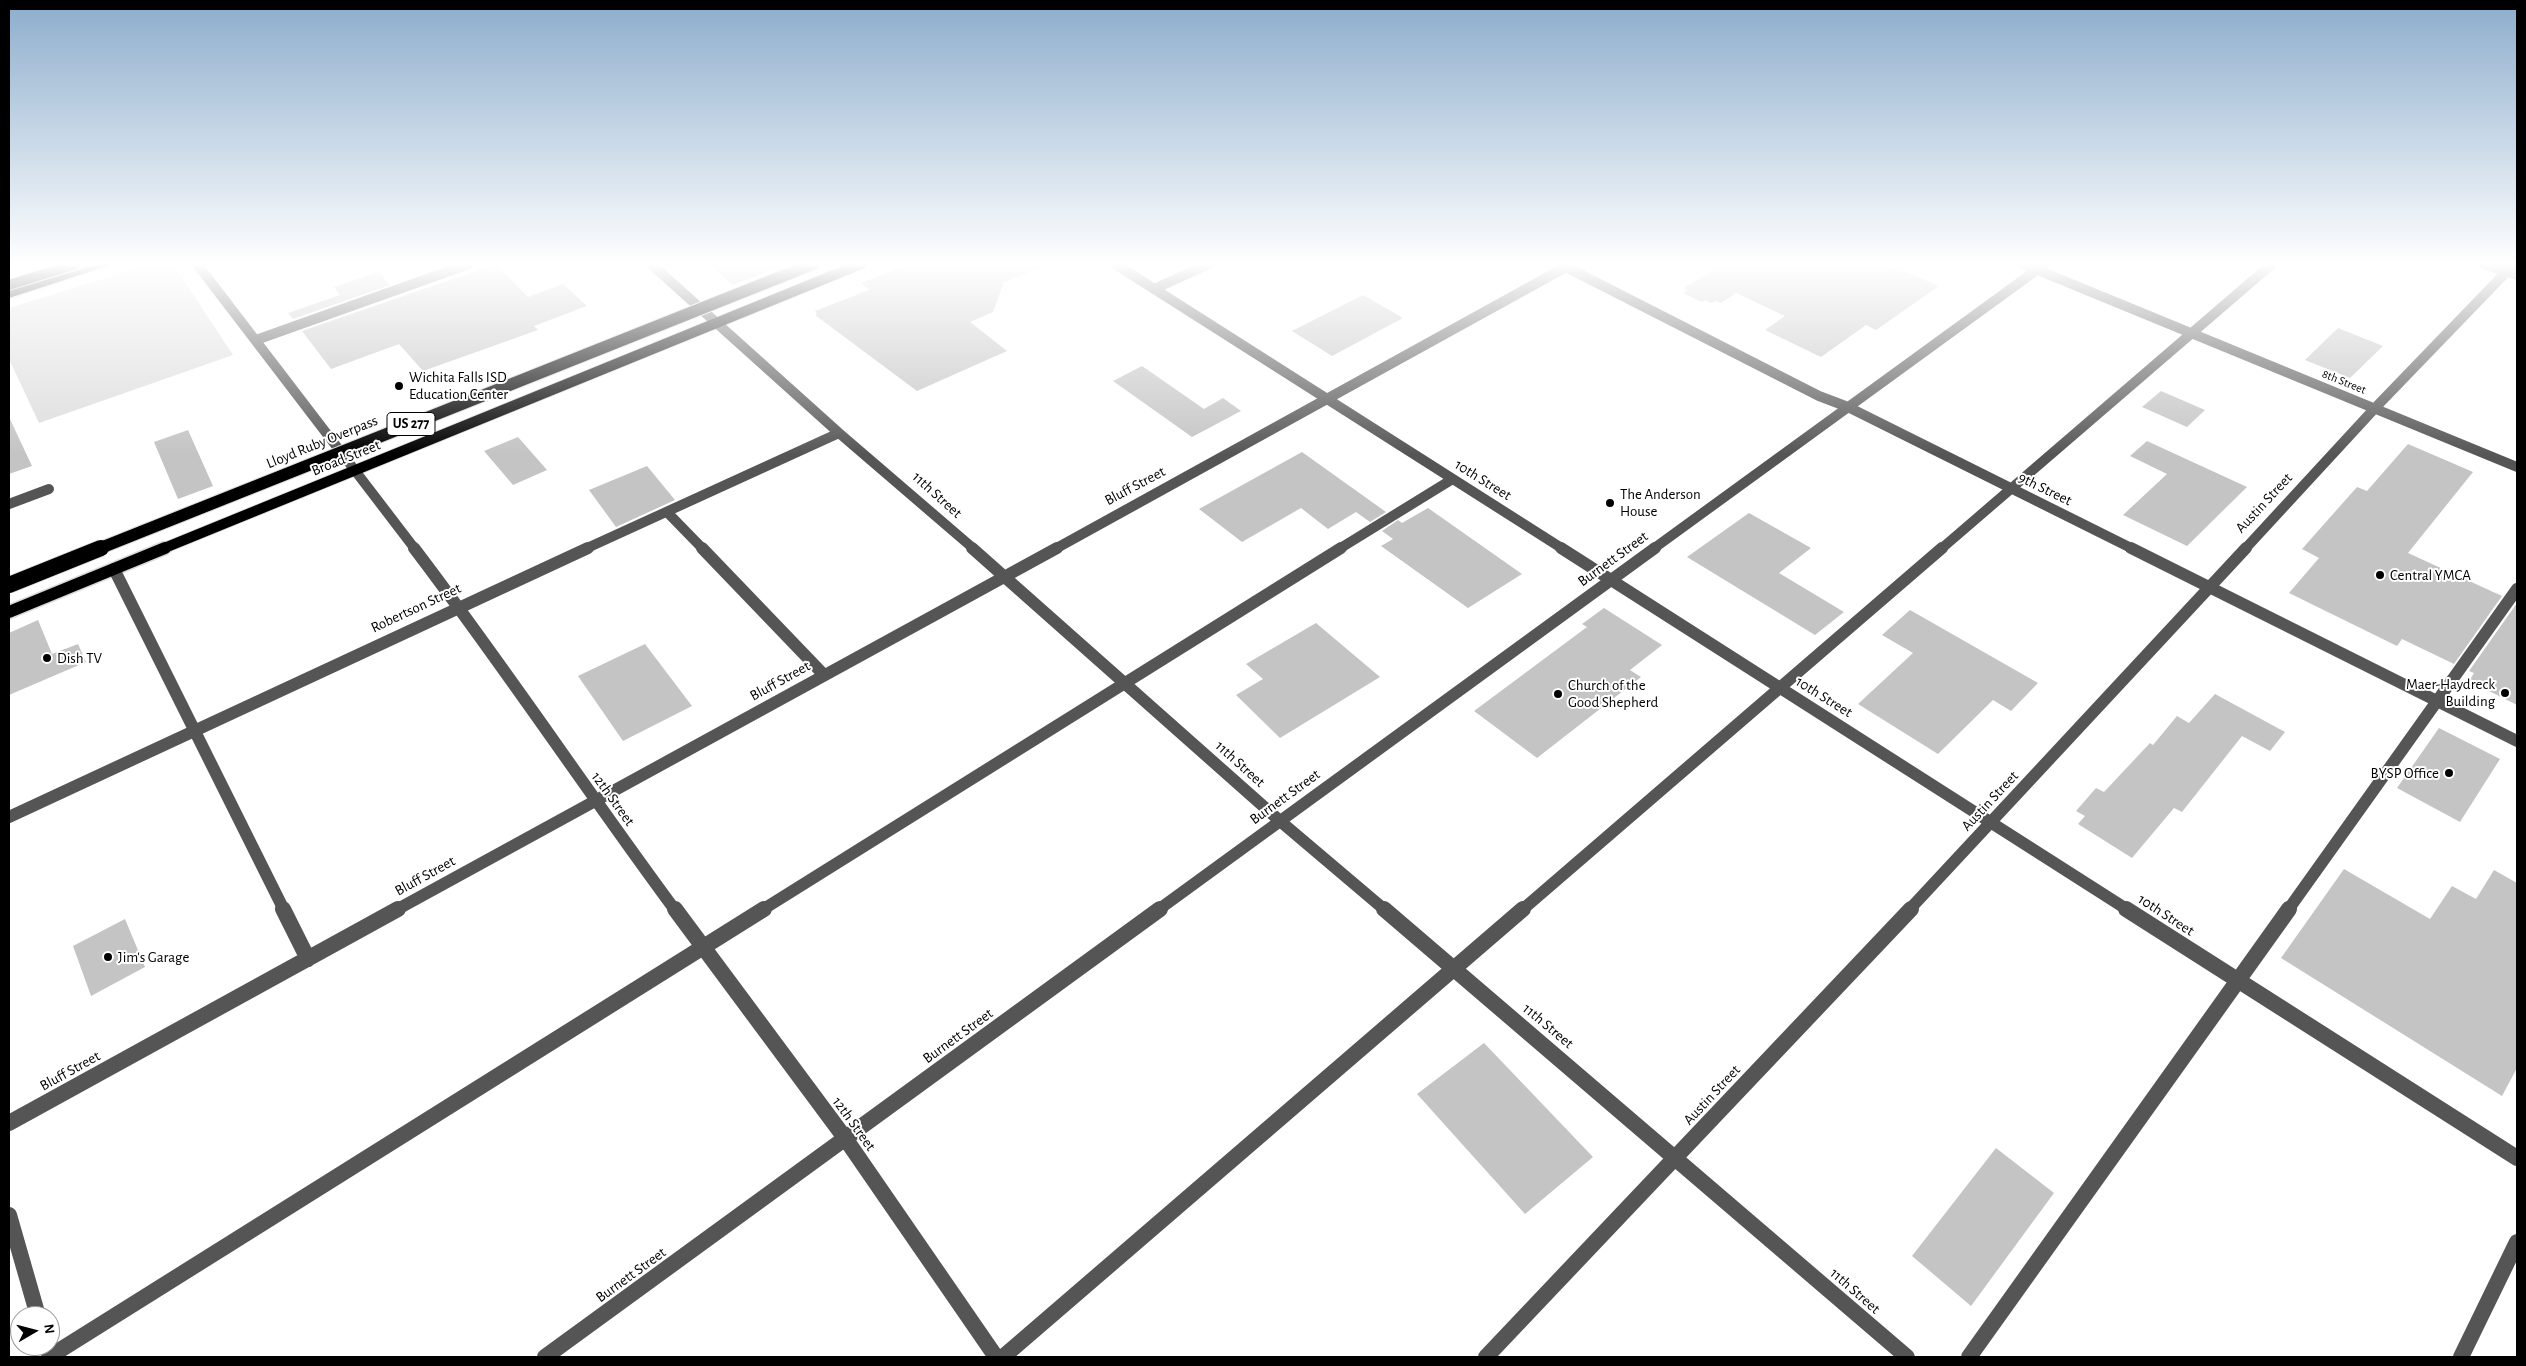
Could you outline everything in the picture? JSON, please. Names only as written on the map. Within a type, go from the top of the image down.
[{"type":"highway","name":"Lloyd Ruby Overpass","points":[[9,585],[654,328]]},
{"type":"main road","name":"Broad Street","points":[[9,612],[703,328]]},
{"type":"street","name":"12th Street","points":[[246,328],[459,607],[595,802],[845,1138],[996,1357]]},
{"type":"street","points":[[256,340],[290,328]]},
{"type":"street","name":"11th Street","points":[[723,328],[839,433],[1280,821],[1676,1157],[1907,1357]]},
{"type":"street","name":"10th Street","points":[[1214,328],[2517,1158]]},
{"type":"street","name":"Bluff Street","points":[[9,1123],[824,675],[1006,578],[1104,521],[1326,400],[1453,328]]},
{"type":"street","name":"9th Street","points":[[1686,328],[1819,396],[1848,408],[2517,740]]},
{"type":"street","name":"Burnett Street","points":[[545,1357],[1957,328]]},
{"type":"street","name":"8th Street","points":[[2179,328],[2517,467]]},
{"type":"street","points":[[1003,1357],[2197,328]]},
{"type":"street","name":"Austin Street","points":[[1486,1357],[1992,823],[2375,408],[2455,328]]},
{"type":"street","name":"Robertson Street","points":[[9,817],[193,730],[839,433]]},
{"type":"street","points":[[60,1347],[1124,682],[1452,480]]},
{"type":"street","points":[[9,504],[49,489]]},
{"type":"street","points":[[668,512],[824,675]]},
{"type":"street","points":[[114,569],[308,959]]},
{"type":"street","points":[[1969,1357],[2517,589]]},
{"type":"street","points":[[9,1215],[35,1306]]},
{"type":"street","points":[[2461,1357],[2517,1242]]},
{"type":"shaded area","points":[[9,328],[215,328],[233,355],[39,423],[9,359]]},
{"type":"building","points":[[311,328],[536,328],[538,330],[423,371],[399,344],[331,369],[302,331]]},
{"type":"building","points":[[832,328],[977,328],[1007,351],[917,391]]},
{"type":"building","points":[[1298,328],[1385,328],[1332,356],[1292,331]]},
{"type":"building","points":[[1768,328],[1862,328],[1821,357],[1765,330]]},
{"type":"building","points":[[2338,328],[2383,346],[2350,378],[2305,360]]},
{"type":"building","points":[[1142,366],[1204,409],[1223,398],[1241,411],[1192,437],[1113,381]]},
{"type":"building","points":[[2161,391],[2205,410],[2187,427],[2142,407]]},
{"type":"building","points":[[9,417],[32,466],[9,474]]},
{"type":"building","points":[[188,430],[213,486],[178,499],[154,442]]},
{"type":"building","points":[[518,437],[547,470],[513,485],[484,451]]},
{"type":"building","points":[[2147,441],[2247,487],[2187,546],[2123,515],[2167,474],[2130,456]]},
{"type":"building","name":"Central YMCA","points":[[2408,444],[2473,472],[2408,553],[2502,596],[2454,664],[2402,639],[2397,646],[2289,593],[2319,558],[2302,549],[2357,487],[2367,491]]},
{"type":"building","points":[[1302,452],[1386,512],[1370,522],[1356,512],[1328,529],[1301,508],[1242,542],[1199,509]]},
{"type":"building","points":[[647,466],[675,500],[616,527],[589,490]]},
{"type":"building","points":[[1428,508],[1522,574],[1468,608],[1381,546],[1393,539],[1382,531],[1398,520],[1402,523]]},
{"type":"building","points":[[1749,513],[1811,548],[1779,573],[1844,612],[1815,635],[1687,557]]},
{"type":"building","points":[[2517,603],[2517,705],[2469,681],[2474,673],[2469,671]]},
{"type":"building","name":"Church of the Good Shepherd","points":[[1604,608],[1662,645],[1630,670],[1641,677],[1537,758],[1474,711],[1587,627],[1582,624]]},
{"type":"building","points":[[1910,610],[2038,683],[2011,711],[1993,700],[1938,754],[1858,704],[1913,653],[1882,635]]},
{"type":"building","name":"Dish TV","points":[[38,620],[52,654],[78,644],[86,662],[9,695],[9,633]]},
{"type":"building","points":[[1316,623],[1380,677],[1280,738],[1236,695],[1263,679],[1246,664]]},
{"type":"building","points":[[645,644],[692,706],[623,741],[578,676]]},
{"type":"building","points":[[2215,694],[2285,732],[2270,751],[2242,736],[2182,812],[2174,808],[2132,858],[2078,824],[2085,816],[2076,811],[2096,788],[2104,792],[2150,743],[2153,745],[2177,716],[2189,723]]},
{"type":"building","name":"BYSP Office","points":[[2439,728],[2500,759],[2460,822],[2397,788]]},
{"type":"building","points":[[2344,869],[2430,919],[2452,886],[2476,899],[2494,870],[2517,883],[2517,1068],[2502,1096],[2281,958]]},
{"type":"building","name":"Jim's Garage","points":[[125,919],[145,967],[91,996],[73,946]]},
{"type":"building","points":[[1484,1043],[1593,1157],[1525,1214],[1417,1094]]},
{"type":"building","points":[[1996,1148],[2054,1193],[1971,1306],[1912,1256]]},
{"type":"place","name":"Wichita Falls ISD Education Center","points":[[399,386]]},
{"type":"place","name":"The Anderson House","points":[[1610,503]]},
{"type":"place","name":"Central YMCA","points":[[2380,575]]},
{"type":"place","name":"Dish TV","points":[[47,658]]},
{"type":"place","name":"Maer-Haydreck Building","points":[[2505,693]]},
{"type":"place","name":"Church of the Good Shepherd","points":[[1558,694]]},
{"type":"place","name":"BYSP Office","points":[[2449,773]]},
{"type":"place","name":"Jim's Garage","points":[[108,957]]}]
